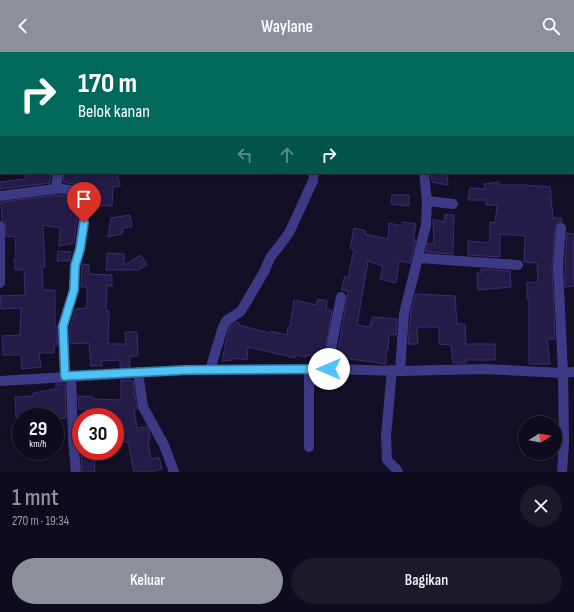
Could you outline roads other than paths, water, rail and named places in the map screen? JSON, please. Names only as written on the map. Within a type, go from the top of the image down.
[{"type":"street","points":[[56,188],[58,174]]},
{"type":"street","points":[[210,370],[226,321],[241,311],[264,272],[270,258],[289,233],[314,174]]},
{"type":"street","points":[[398,472],[388,460],[386,436],[404,314],[426,225],[427,201],[424,174]]},
{"type":"street","points":[[0,196],[56,188],[84,192],[85,210],[80,249],[75,266],[74,290],[63,326],[76,472]]},
{"type":"street","points":[[427,201],[453,204]]},
{"type":"street","points":[[0,226],[0,283]]},
{"type":"street","points":[[561,228],[558,281],[563,373],[564,442],[562,472]]},
{"type":"street","points":[[419,258],[518,265]]},
{"type":"street","points":[[329,369],[331,349],[341,297]]},
{"type":"street","points":[[309,447],[310,369]]},
{"type":"street","points":[[0,381],[138,372],[210,370],[485,369],[563,373],[574,372]]},
{"type":"street","points":[[138,372],[143,407],[164,445],[174,472]]}]
